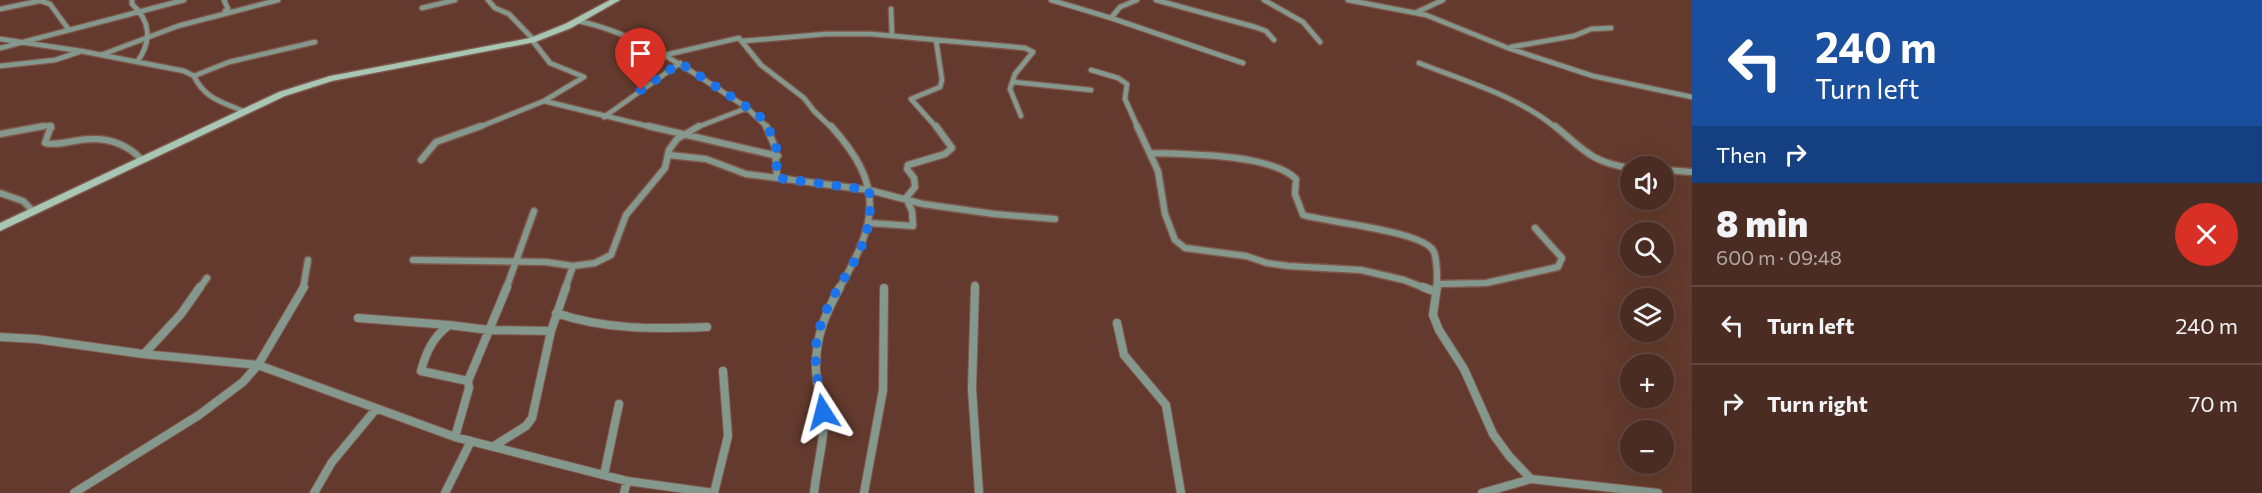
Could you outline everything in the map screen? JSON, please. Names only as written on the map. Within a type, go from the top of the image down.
[{"type":"main road","points":[[0,227],[243,111],[294,90],[330,79],[533,40],[578,21],[616,0]]},
{"type":"street","points":[[0,9],[42,0],[50,4],[69,30]]},
{"type":"street","points":[[132,0],[132,4],[139,10],[148,26],[146,52],[137,62]]},
{"type":"street","points":[[0,48],[184,0]]},
{"type":"street","points":[[223,13],[228,9],[224,0]]},
{"type":"street","points":[[101,56],[147,37],[223,13],[278,0]]},
{"type":"street","points":[[422,8],[455,0]]},
{"type":"street","points":[[422,160],[436,142],[507,117],[544,100],[584,77],[550,63],[540,48],[509,14],[495,8],[488,0]]},
{"type":"street","points":[[1051,0],[1243,63]]},
{"type":"street","points":[[1111,18],[1120,7],[1137,0]]},
{"type":"street","points":[[1156,0],[1256,27],[1266,31],[1274,40]]},
{"type":"street","points":[[1264,0],[1303,22],[1320,42]]},
{"type":"street","points":[[1348,0],[1416,12],[1508,48],[1593,76],[1690,97],[1692,103]]},
{"type":"street","points":[[1416,12],[1443,0]]},
{"type":"street","points":[[891,9],[891,35]]},
{"type":"street","points":[[578,21],[602,27],[680,63],[759,115],[776,141],[777,178]]},
{"type":"street","points":[[1508,48],[1551,41],[1591,29],[1611,28]]},
{"type":"street","points":[[743,41],[830,34],[891,35],[1025,48],[1033,52],[1015,74],[1010,89],[1021,116]]},
{"type":"street","points":[[664,55],[739,38],[761,65],[804,98],[814,111],[832,127],[854,154],[863,172],[869,190],[870,224],[860,252],[825,313],[819,331],[816,370],[823,412],[823,434],[816,467],[814,493]]},
{"type":"street","points":[[0,39],[81,51],[184,71],[194,76],[197,87],[209,99],[227,103],[243,111]]},
{"type":"street","points":[[906,198],[915,187],[914,178],[907,169],[908,165],[945,154],[952,148],[947,138],[934,127],[911,99],[940,87],[942,80],[936,40]]},
{"type":"street","points":[[194,76],[229,62],[315,42]]},
{"type":"street","points":[[0,66],[55,60],[81,51]]},
{"type":"street","points":[[604,117],[680,63]]},
{"type":"street","points":[[1419,63],[1542,117],[1592,159],[1609,166],[1620,167]]},
{"type":"street","points":[[1091,70],[1118,78],[1127,84],[1125,99],[1158,171],[1166,214],[1175,240],[1185,248],[1246,256],[1267,263],[1288,266],[1360,270],[1436,288],[1486,283],[1558,267],[1562,258],[1535,228]]},
{"type":"street","points":[[1013,82],[1091,90]]},
{"type":"street","points":[[544,100],[746,151],[778,156]]},
{"type":"street","points":[[413,260],[518,261],[561,263],[573,266],[595,263],[611,255],[626,215],[665,168],[669,150],[683,134],[747,108]]},
{"type":"street","points":[[0,134],[50,125],[52,127],[45,143],[50,145],[80,140],[122,143],[133,148],[141,159]]},
{"type":"street","points":[[1150,153],[1216,154],[1287,170],[1296,179],[1295,194],[1303,215],[1392,232],[1426,242],[1434,251],[1436,288],[1433,315],[1439,330],[1464,369],[1493,434],[1509,456],[1531,479]]},
{"type":"street","points":[[669,155],[706,159],[746,174],[869,190],[923,204],[994,214],[1054,219]]},
{"type":"street","points":[[1674,171],[1692,172]]},
{"type":"street","points":[[0,193],[23,201],[33,211]]},
{"type":"street","points":[[870,224],[913,226],[912,211],[906,198]]},
{"type":"street","points":[[455,437],[469,388],[468,381],[518,261],[534,211]]},
{"type":"street","points":[[74,493],[199,416],[243,382],[258,365],[305,286],[308,260]]},
{"type":"street","points":[[494,446],[526,426],[532,418],[551,331],[573,266]]},
{"type":"street","points":[[144,354],[181,314],[207,278]]},
{"type":"street","points":[[975,285],[971,355],[972,446],[979,493]]},
{"type":"street","points":[[864,493],[882,390],[884,288]]},
{"type":"street","points":[[556,313],[575,321],[596,323],[675,328],[707,327]]},
{"type":"street","points":[[358,318],[489,330],[551,331]]},
{"type":"street","points":[[1117,323],[1124,355],[1166,405],[1181,493]]},
{"type":"street","points":[[449,325],[425,352],[421,371],[468,381]]},
{"type":"street","points":[[0,337],[39,339],[144,354],[213,358],[258,365],[455,437],[627,481],[714,493],[728,436],[723,371]]},
{"type":"street","points":[[604,475],[619,404]]},
{"type":"street","points":[[314,493],[332,462],[376,409]]},
{"type":"street","points":[[445,493],[471,441]]},
{"type":"street","points":[[1482,493],[1531,479],[1658,493]]},
{"type":"street","points":[[624,493],[627,481]]},
{"type":"street","points":[[1590,484],[1598,493]]},
{"type":"route","points":[[641,90],[680,63],[719,91],[759,115],[776,141],[777,178],[869,190],[870,224],[860,252],[825,313],[819,331],[815,351],[823,412]]}]
